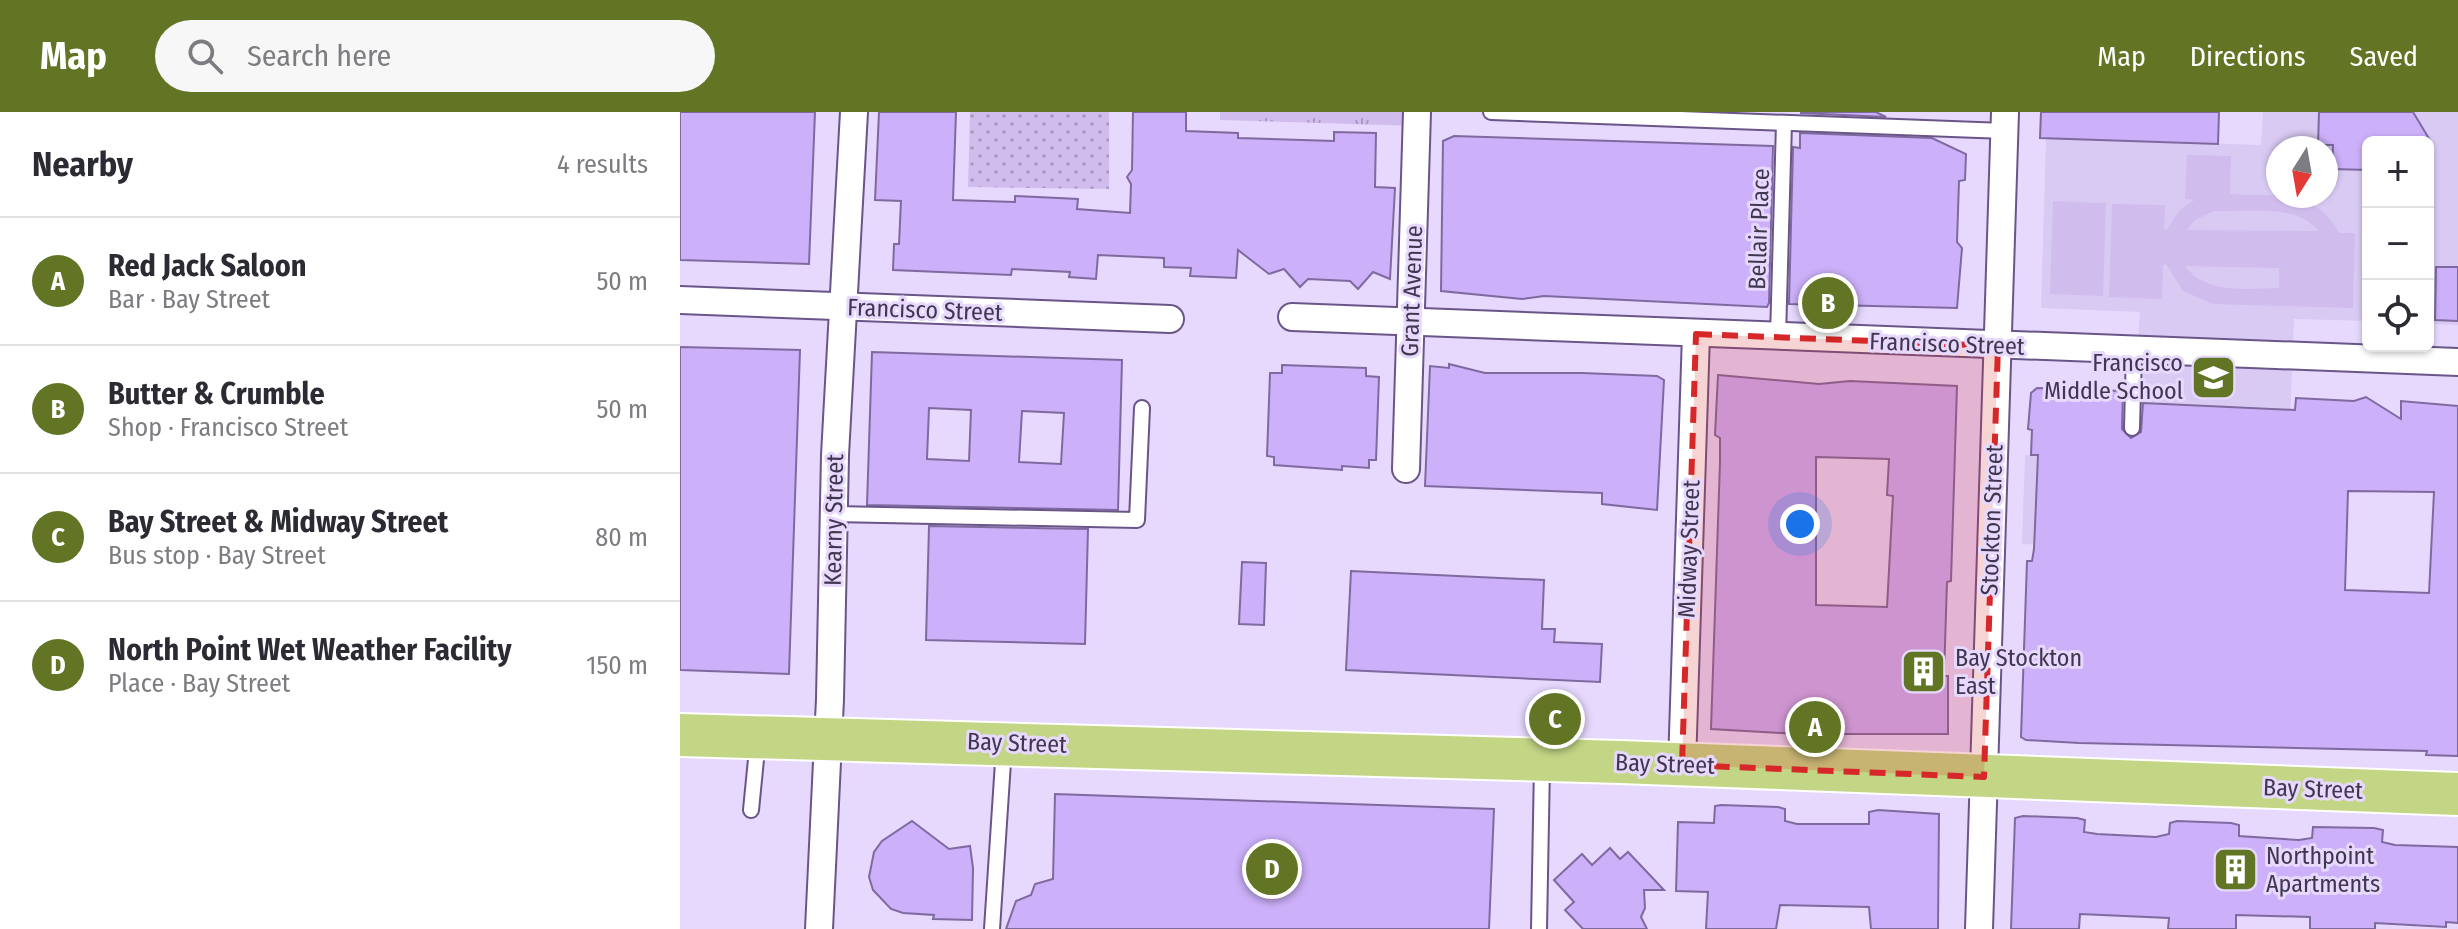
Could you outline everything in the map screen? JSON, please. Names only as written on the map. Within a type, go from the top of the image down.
[{"type":"main road","name":"Bay Street","points":[[680,735],[1543,760],[2458,794]]},
{"type":"street","name":"Kearny Street","points":[[819,929],[842,307],[854,112]]},
{"type":"street","name":"Grant Avenue","points":[[1406,469],[1417,112]]},
{"type":"street","name":"Stockton Street","points":[[1979,929],[2005,122]]},
{"type":"street","name":"Francisco Street","points":[[680,300],[1170,319]]},
{"type":"street","name":"Francisco Street","points":[[1292,317],[2458,362]]},
{"type":"street","name":"Midway Street","points":[[1682,765],[1696,334]]},
{"type":"lane","points":[[1491,112],[1784,123],[2005,122]]},
{"type":"lane","name":"Bellair Place","points":[[1778,337],[1784,123]]},
{"type":"lane","points":[[2132,428],[2134,350]]},
{"type":"lane","points":[[834,514],[1137,520],[1142,408]]},
{"type":"lane","points":[[751,810],[759,736]]},
{"type":"lane","points":[[992,929],[1004,743]]},
{"type":"lane","points":[[1539,929],[1543,760]]},
{"type":"highlighted area","points":[[1696,334],[1998,346],[1984,777],[1682,765]]},
{"type":"shaded area","name":"Francisco Middle School","points":[[2263,112],[2458,112],[2458,325],[2434,324],[2434,136],[2362,136],[2362,321],[2294,319],[2284,571],[2196,551],[2022,544],[2025,455],[2134,459],[2132,428],[2140,312],[2041,308],[2046,138],[2261,145]]},
{"type":"green space","points":[[970,112],[1109,112],[1109,189],[968,187]]},
{"type":"green space","points":[[1220,112],[1417,112],[1417,126],[1220,120]]},
{"type":"green space","points":[[2187,155],[2231,156],[2230,194],[2266,196],[2266,208],[2317,208],[2330,219],[2339,233],[2355,233],[2353,308],[2213,304],[2183,291],[2166,264],[2163,265],[2162,299],[2109,297],[2112,204],[2165,205],[2164,229],[2167,229],[2180,210],[2194,200],[2185,199]],"holes":[[[2255,210],[2298,216],[2318,231],[2187,230],[2195,220],[2214,211]],[[2185,266],[2279,268],[2279,288],[2241,289],[2215,286],[2193,275]]]},
{"type":"green space","points":[[2053,201],[2106,203],[2103,296],[2050,294]]},
{"type":"building","points":[[680,112],[815,112],[809,264],[680,260]]},
{"type":"building","points":[[879,112],[956,112],[953,200],[1015,202],[1015,196],[1078,199],[1077,209],[1130,213],[1131,184],[1127,177],[1132,170],[1133,112],[1186,112],[1186,131],[1238,133],[1238,138],[1334,141],[1334,132],[1376,133],[1375,187],[1395,188],[1390,279],[1373,272],[1358,289],[1350,281],[1308,279],[1300,287],[1284,269],[1269,274],[1238,250],[1236,278],[1190,276],[1191,268],[1164,267],[1164,258],[1098,255],[1096,279],[1069,277],[1070,272],[1012,269],[1011,275],[893,270],[894,244],[899,244],[901,201],[875,200]]},
{"type":"building","points":[[1876,112],[1886,117],[1801,113]]},
{"type":"building","points":[[2041,112],[2219,112],[2218,144],[2040,138]]},
{"type":"building","points":[[2319,112],[2413,112],[2427,136],[2362,136],[2362,170],[2338,169],[2338,136],[2318,136]]},
{"type":"building","points":[[1800,133],[1932,138],[1966,154],[1965,180],[1959,181],[1957,242],[1962,248],[1957,308],[1789,304],[1793,147],[1800,148]]},
{"type":"building","points":[[1454,136],[1773,146],[1767,307],[1544,296],[1522,299],[1441,291],[1443,141]]},
{"type":"building","points":[[2436,267],[2458,267],[2458,321],[2435,320]]},
{"type":"building","points":[[680,347],[800,350],[789,674],[680,670]]},
{"type":"building","points":[[872,352],[1122,360],[1118,510],[867,505]],"holes":[[[929,408],[971,410],[969,461],[927,459]],[[1022,411],[1064,413],[1061,464],[1019,462]]]},
{"type":"building","points":[[1449,364],[1485,373],[1582,373],[1657,376],[1664,380],[1657,510],[1602,504],[1602,493],[1425,486],[1430,366],[1449,368]]},
{"type":"building","points":[[1282,365],[1366,368],[1366,376],[1379,377],[1376,460],[1369,460],[1369,468],[1342,466],[1342,470],[1274,465],[1274,457],[1267,456],[1270,373],[1282,373]]},
{"type":"building","points":[[1718,375],[1819,384],[1850,381],[1957,386],[1951,581],[1947,582],[1944,676],[1948,676],[1948,734],[1843,734],[1843,731],[1799,730],[1799,734],[1711,729],[1720,462],[1720,438],[1715,435]],"holes":[[[1816,457],[1889,459],[1887,495],[1893,496],[1887,607],[1816,605]]]},
{"type":"building","points":[[2037,388],[2123,391],[2122,429],[2131,438],[2141,432],[2143,403],[2295,410],[2296,398],[2354,401],[2366,397],[2401,419],[2401,401],[2458,406],[2458,756],[2426,755],[2427,751],[2079,743],[2026,740],[2021,737],[2027,561],[2032,561],[2034,549],[2038,455],[2031,455],[2032,430],[2028,429],[2031,393]],"holes":[[[2348,491],[2434,492],[2429,593],[2345,590]]]},
{"type":"building","points":[[929,526],[1088,529],[1085,644],[926,640]]},
{"type":"building","points":[[1242,562],[1266,563],[1264,625],[1239,624]]},
{"type":"building","points":[[1351,571],[1544,580],[1542,629],[1555,629],[1554,642],[1602,644],[1600,682],[1346,670]]},
{"type":"building","points":[[1055,794],[1494,809],[1489,929],[1006,929],[1016,901],[1031,895],[1035,884],[1053,879]]},
{"type":"building","points":[[1715,806],[1778,807],[1785,809],[1785,821],[1797,824],[1869,824],[1869,812],[1878,810],[1939,814],[1938,929],[1871,929],[1869,907],[1780,905],[1776,929],[1706,929],[1708,892],[1676,891],[1678,822],[1714,823]]},
{"type":"building","name":"Northpoint Apartments","points":[[2015,818],[2077,818],[2085,820],[2084,832],[2156,837],[2169,834],[2170,823],[2177,821],[2231,823],[2239,825],[2239,836],[2299,840],[2312,838],[2313,827],[2374,828],[2383,830],[2382,842],[2395,845],[2458,847],[2458,923],[2446,922],[2446,927],[2375,923],[2375,929],[2310,929],[2310,917],[2236,915],[2236,929],[2168,929],[2169,918],[2080,914],[2079,929],[2011,929]]},
{"type":"building","points":[[912,821],[949,849],[970,846],[973,868],[972,920],[933,919],[934,915],[903,913],[891,909],[873,890],[869,877],[874,852],[882,841]]},
{"type":"building","points":[[1610,848],[1620,859],[1628,852],[1664,890],[1644,890],[1645,908],[1641,917],[1647,929],[1583,929],[1565,910],[1574,902],[1554,880],[1582,854],[1592,865]]},
{"type":"place","name":"Butter & Crumble","points":[[1828,303]]},
{"type":"place","name":"Francisco Middle School","points":[[2214,377]]},
{"type":"place","name":"Bay Stockton East","points":[[1924,672]]},
{"type":"place","name":"Bay Street & Midway Street","points":[[1555,719]]},
{"type":"place","name":"Red Jack Saloon","points":[[1815,727]]},
{"type":"place","name":"North Point Wet Weather Facility","points":[[1272,869]]},
{"type":"place","name":"Northpoint Apartments","points":[[2235,870]]}]
